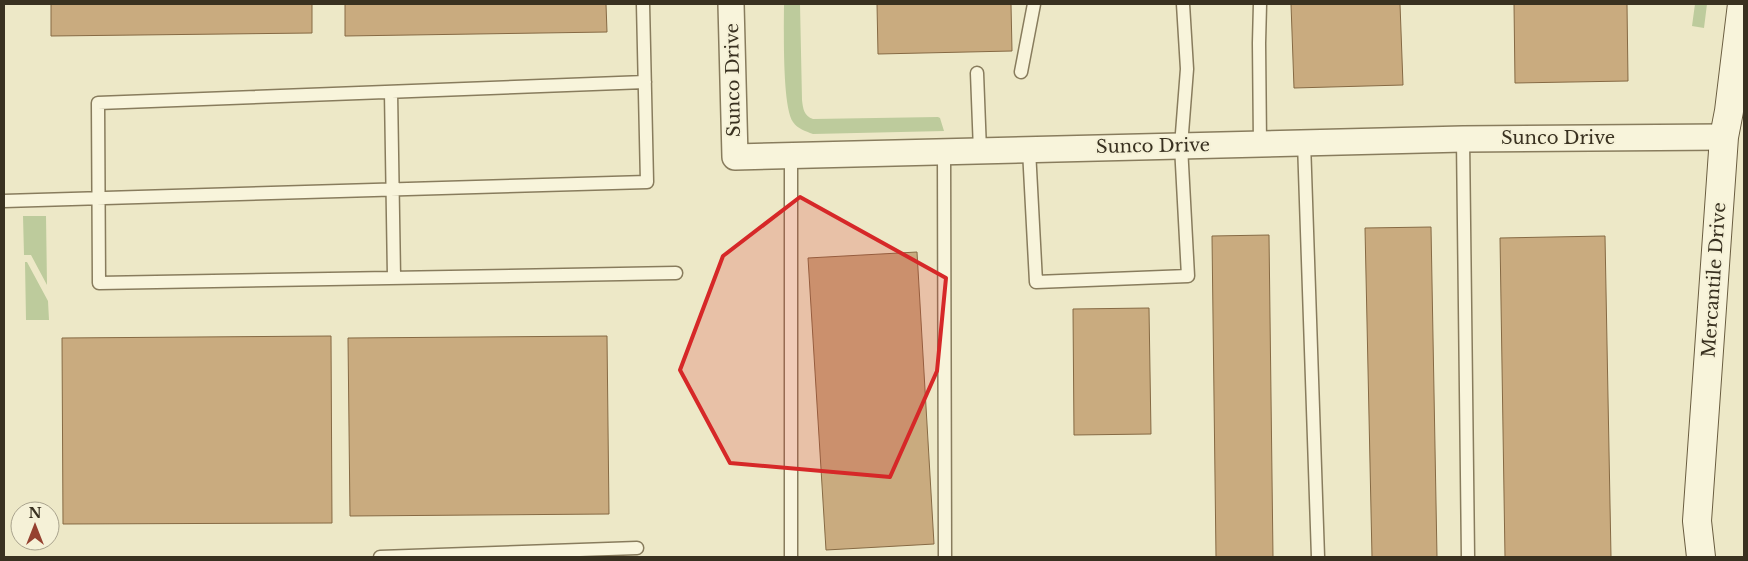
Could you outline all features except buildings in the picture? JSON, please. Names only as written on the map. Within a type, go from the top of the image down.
[{"type":"street","name":"Sunco Drive","points":[[732,4],[735,157],[1463,139],[1732,120]]},
{"type":"street","name":"Mercantile Drive","points":[[1700,557],[1697,521],[1742,4]]},
{"type":"lane","points":[[4,201],[647,182],[643,4]]},
{"type":"lane","points":[[1021,72],[1034,4]]},
{"type":"lane","points":[[1029,150],[1036,282],[1188,276],[1180,146],[1187,69],[1183,4]]},
{"type":"lane","points":[[1260,4],[1260,144]]},
{"type":"lane","points":[[977,73],[980,150]]},
{"type":"lane","points":[[645,82],[98,103],[99,283],[676,273]]},
{"type":"lane","points":[[391,92],[394,277]]},
{"type":"lane","points":[[1463,139],[1468,557]]},
{"type":"lane","points":[[1304,142],[1318,557]]},
{"type":"lane","points":[[944,152],[945,557]]},
{"type":"lane","points":[[791,155],[791,557]]},
{"type":"lane","points":[[380,557],[637,548]]},
{"type":"highlighted area","points":[[800,197],[946,278],[937,371],[890,477],[730,463],[680,370],[723,256]]},
{"type":"green space","points":[[784,4],[800,4],[802,100],[808,116],[813,119],[938,117],[944,131],[813,134],[802,130],[793,122],[789,114],[787,100],[784,66]]},
{"type":"green space","points":[[1695,4],[1707,4],[1704,28],[1692,26]]},
{"type":"green space","points":[[23,216],[46,216],[47,285],[31,255],[24,255]]},
{"type":"green space","points":[[25,262],[27,262],[48,301],[49,320],[26,320]]}]
